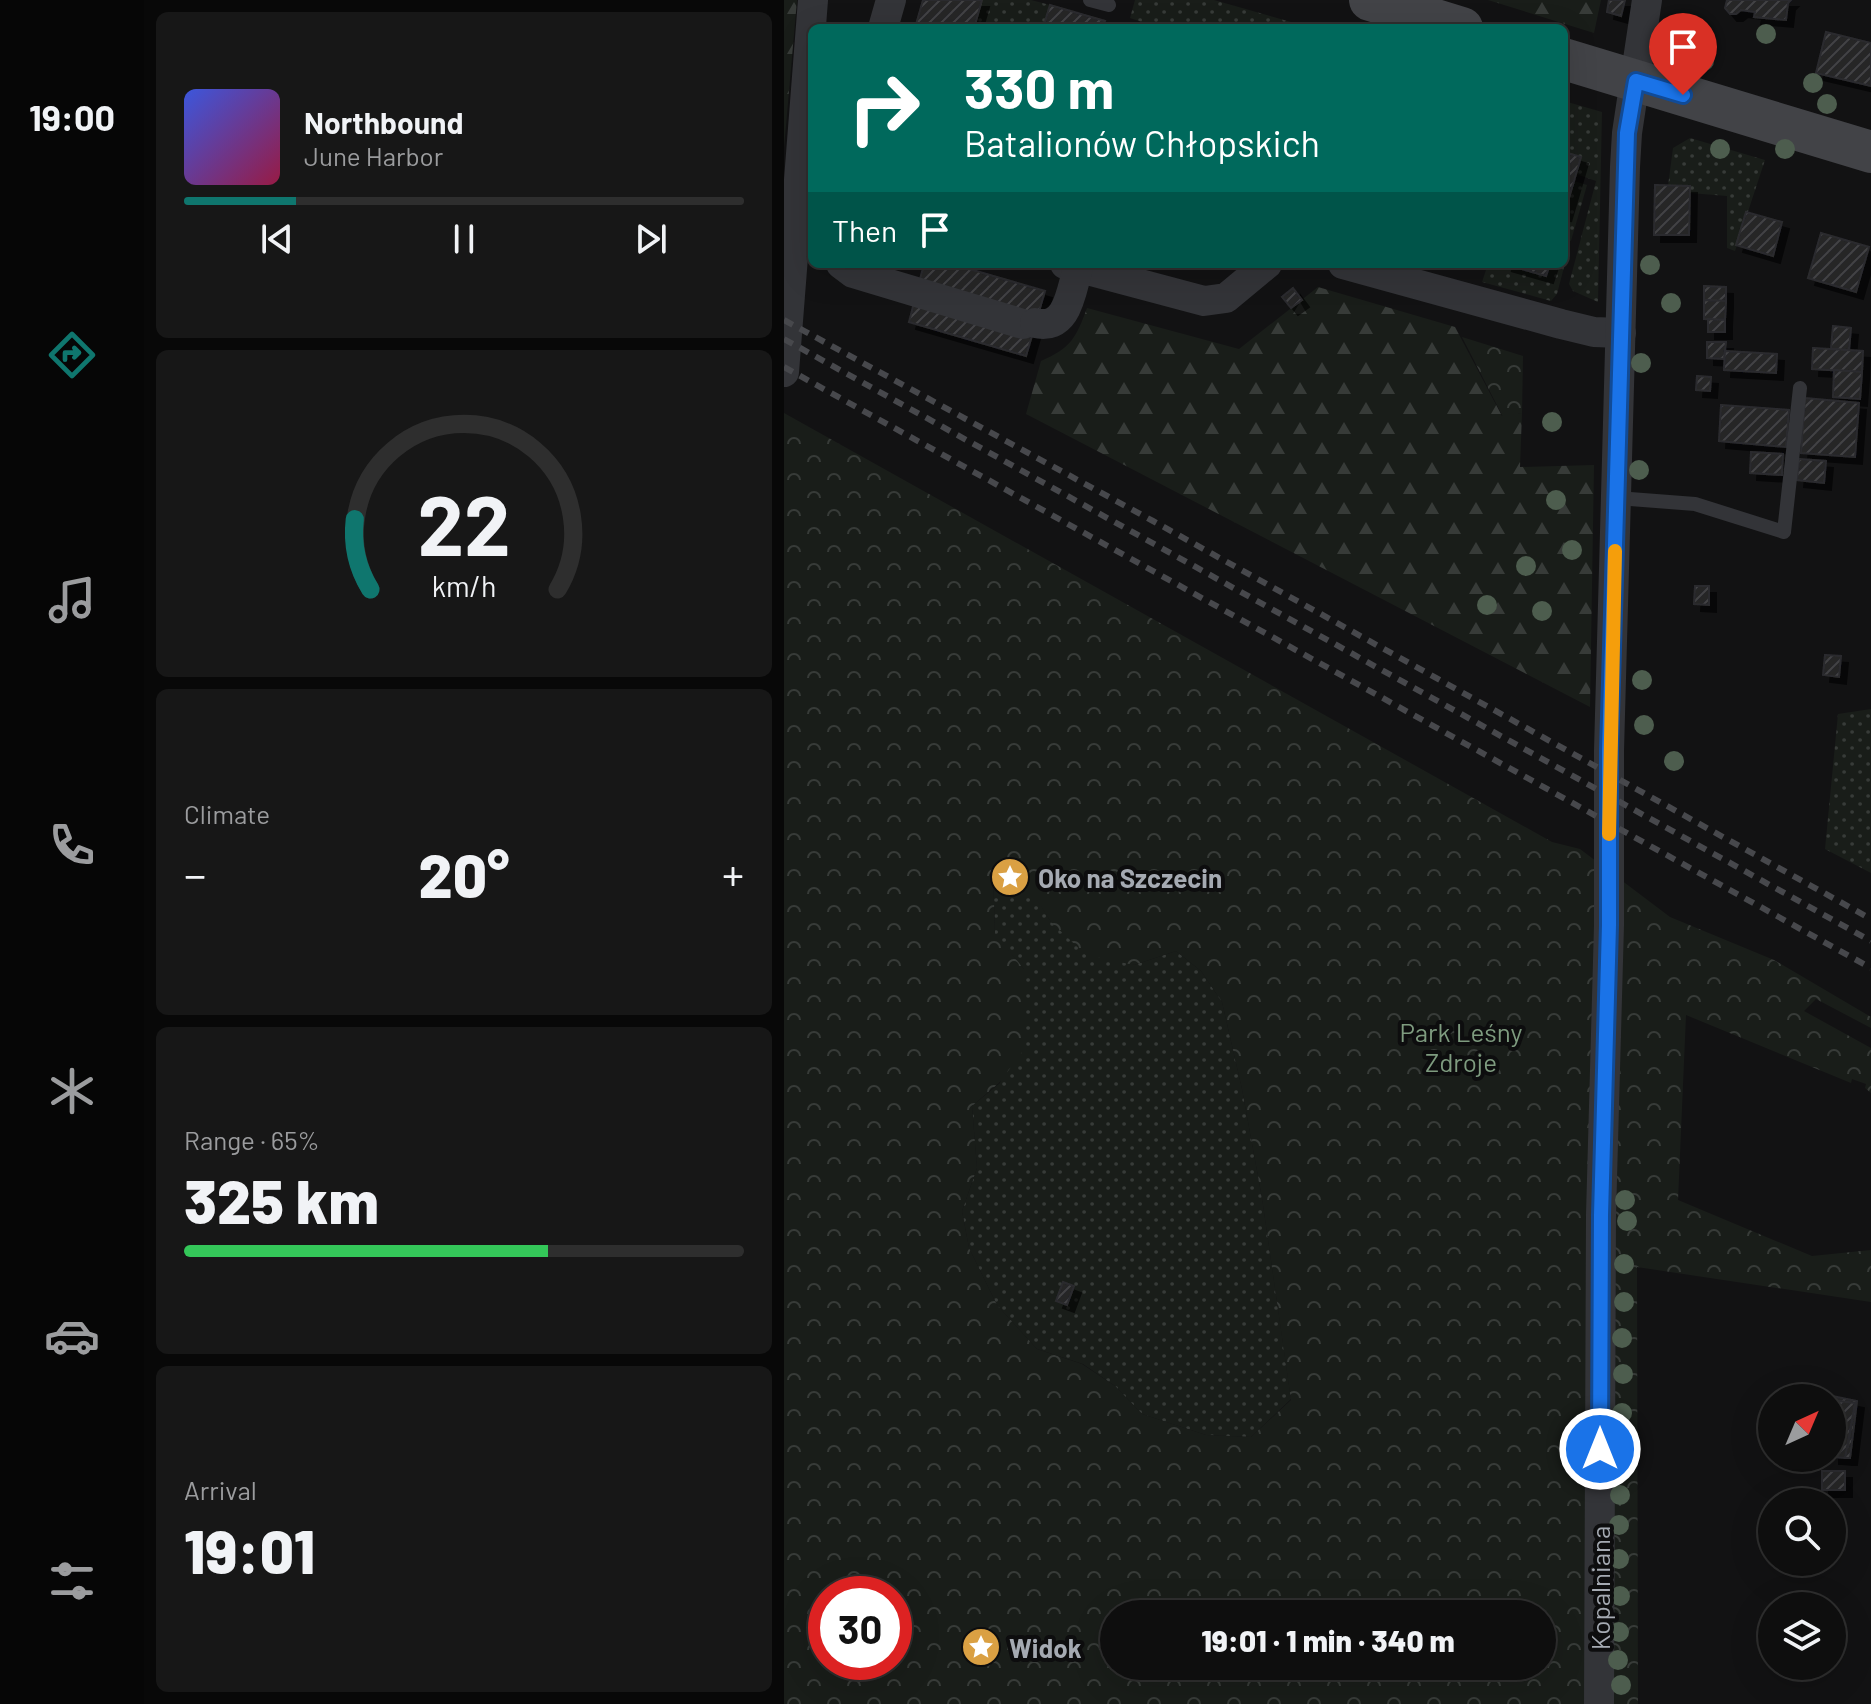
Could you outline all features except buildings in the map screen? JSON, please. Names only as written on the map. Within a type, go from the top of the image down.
[{"type":"street","points":[[812,24],[813,0]]},
{"type":"street","points":[[884,24],[891,0]]},
{"type":"street","points":[[1370,0],[1449,24]]},
{"type":"street","name":"Kopalniana","points":[[1599,1704],[1601,1215],[1609,925],[1609,751],[1627,133],[1647,0]]},
{"type":"street","points":[[1568,60],[1871,152]]},
{"type":"street","points":[[784,372],[806,186],[808,133]]},
{"type":"street","points":[[846,268],[853,273],[1029,323],[1051,324],[1061,318],[1066,309],[1072,268]]},
{"type":"street","points":[[1080,268],[1204,301],[1226,298],[1262,268]]},
{"type":"street","points":[[1358,268],[1572,327],[1621,333]]},
{"type":"lane","points":[[1090,0],[1109,5]]},
{"type":"lane","points":[[1617,498],[1695,504],[1784,532],[1800,388]]},
{"type":"green space","points":[[784,0],[797,0],[784,148]]},
{"type":"green space","points":[[982,0],[1031,0],[1050,5],[1044,24],[975,24]]},
{"type":"green space","points":[[1135,0],[1214,0],[1298,24],[1142,24],[1130,18]]},
{"type":"green space","points":[[1488,0],[1601,0],[1594,33]]},
{"type":"green space","points":[[1568,102],[1602,112],[1598,302],[1573,291],[1569,284],[1596,181],[1576,174],[1568,159]]},
{"type":"green space","points":[[1690,138],[1765,160],[1735,251],[1727,248],[1727,196],[1690,193],[1668,186],[1673,148]]},
{"type":"green space","points":[[1574,181],[1587,185],[1571,241],[1568,240],[1568,201]]},
{"type":"green space","points":[[1487,268],[1518,268],[1546,276],[1549,268],[1564,268],[1557,294],[1551,301],[1482,282]]},
{"type":"green space","points":[[1318,287],[1455,327],[1502,416],[1522,413],[1520,467],[1594,465],[1590,707],[1026,414],[1041,361],[1071,341],[1087,308],[1239,349]]},
{"type":"green space","points":[[1462,337],[1523,356],[1522,413],[1503,417]]},
{"type":"green space","name":"Park Leśny Zdroje","points":[[784,413],[1552,842],[1580,849],[1670,917],[1774,960],[1871,1017],[1871,1028],[1816,999],[1804,1011],[1871,1048],[1871,1093],[1865,1088],[1866,1084],[1852,1079],[1851,1083],[1686,1015],[1678,1200],[1812,1256],[1871,1250],[1871,1302],[1637,1267],[1638,1704],[784,1704]],"holes":[[[1003,867],[1014,869],[1051,922],[1086,955],[1134,965],[1176,951],[1201,971],[1222,1002],[1262,1198],[1291,1400],[1251,1437],[1206,1435],[1142,1414],[1115,1386],[1082,1364],[1037,1349],[997,1305],[969,1248],[962,1211],[977,1168],[972,1106],[999,1083],[1026,1047],[1024,969],[995,934],[993,873]]]},
{"type":"green space","points":[[1871,709],[1871,873],[1825,849],[1838,714]]},
{"type":"green space","points":[[1003,867],[1014,869],[1024,878],[1051,922],[1134,965],[1176,951],[1201,971],[1222,1002],[1262,1198],[1291,1399],[1251,1437],[1206,1435],[1142,1414],[1115,1386],[1083,1364],[1037,1349],[997,1305],[969,1248],[962,1211],[977,1168],[972,1106],[1000,1083],[1024,969],[995,935],[993,873]]},
{"type":"railway","points":[[784,320],[1871,919]]},
{"type":"railway","points":[[784,339],[1871,941]]},
{"type":"railway","points":[[784,367],[1871,968]]},
{"type":"slow traffic","points":[[1609,834],[1615,551]]},
{"type":"place","name":"Oko na Szczecin","points":[[1010,877]]},
{"type":"place","name":"Widok","points":[[981,1647]]},
{"type":"route","points":[[1600,1449],[1609,751],[1627,133],[1636,81],[1683,95]]}]
